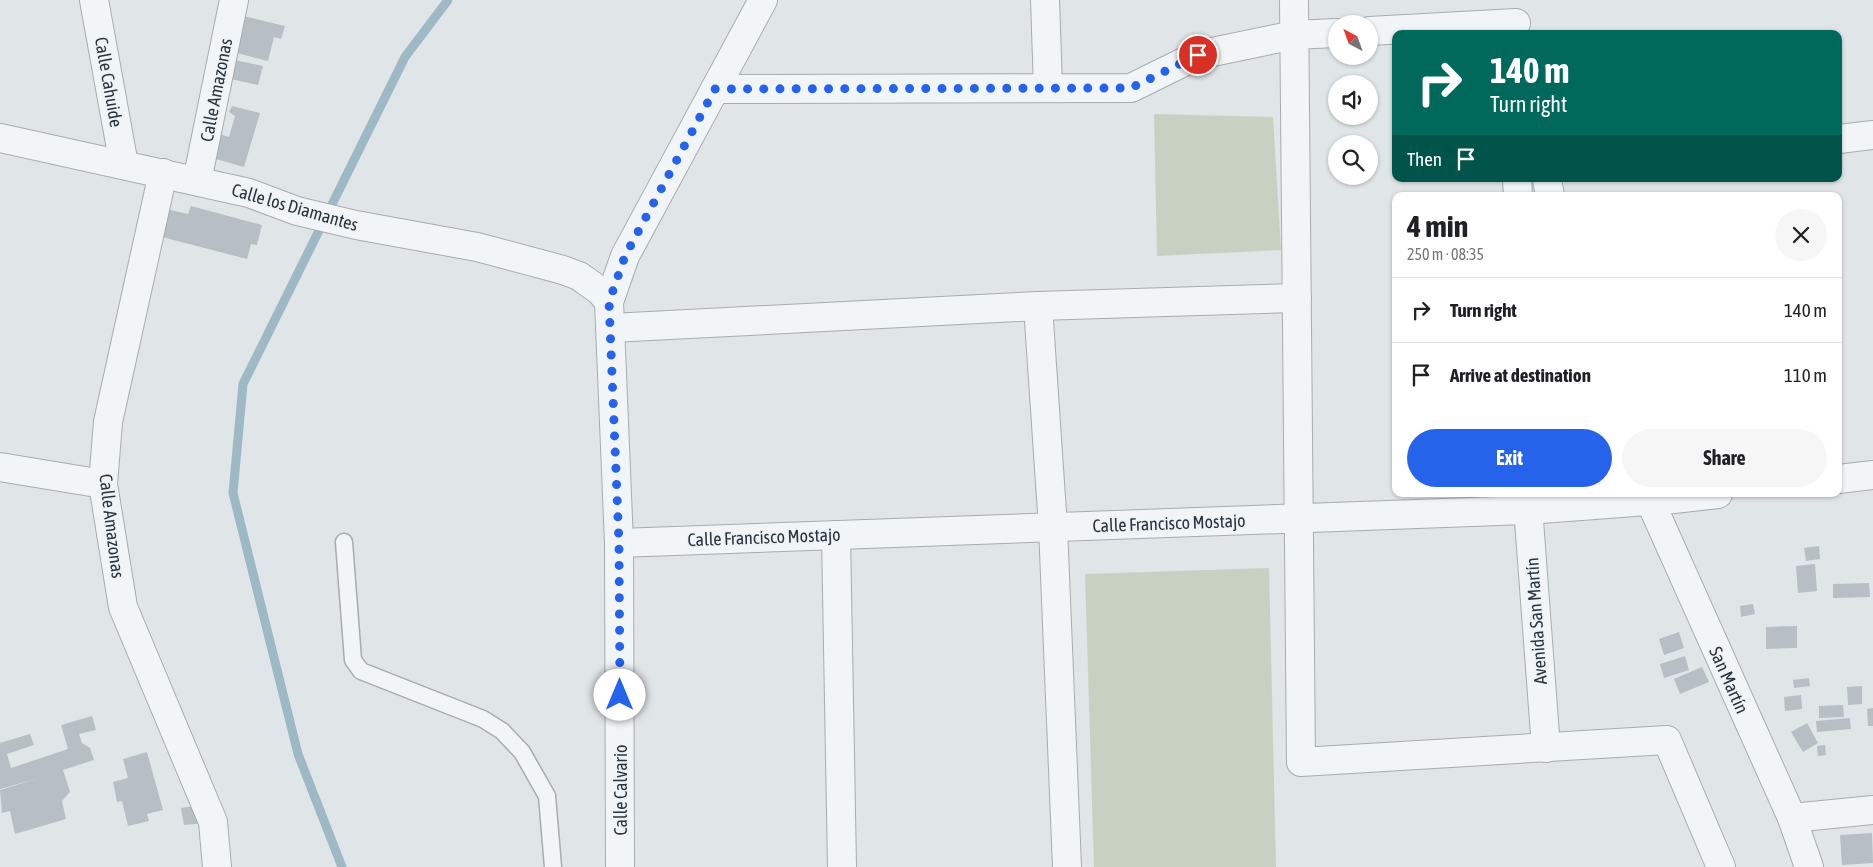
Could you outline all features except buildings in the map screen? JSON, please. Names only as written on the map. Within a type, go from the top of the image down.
[{"type":"street","name":"Calle Cahuide","points":[[94,0],[124,165]]},
{"type":"street","name":"Calle Amazonas","points":[[197,181],[234,0]]},
{"type":"street","name":"Calle Calvario","points":[[620,867],[619,543],[610,315],[625,256],[763,0]]},
{"type":"street","points":[[1045,0],[1048,88]]},
{"type":"street","points":[[1294,0],[1301,762],[1667,740],[1722,867]]},
{"type":"street","points":[[1378,30],[1516,19]]},
{"type":"street","points":[[715,89],[1131,88],[1198,55],[1294,35],[1328,33]]},
{"type":"street","points":[[1842,139],[1873,135]]},
{"type":"street","name":"Calle los Diamantes","points":[[0,138],[249,193],[297,211],[356,225],[477,247],[563,270],[586,281],[600,291],[610,315]]},
{"type":"street","name":"Calle Amazonas","points":[[163,174],[108,422],[103,484],[123,607],[213,822],[217,867]]},
{"type":"street","points":[[610,315],[1038,306],[1296,298]]},
{"type":"street","points":[[1038,306],[1053,527],[1068,867]]},
{"type":"street","points":[[0,467],[103,484]]},
{"type":"street","points":[[1842,479],[1873,475]]},
{"type":"street","name":"Calle Francisco Mostajo","points":[[619,543],[1298,518],[1528,502],[1648,497]]},
{"type":"street","name":"San Martín","points":[[1648,497],[1792,818],[1809,867]]},
{"type":"street","name":"Avenida San Martín","points":[[1528,502],[1546,748]]},
{"type":"street","points":[[836,535],[842,867]]},
{"type":"street","points":[[1792,818],[1873,810]]},
{"type":"lane","points":[[344,542],[353,660],[361,671],[483,719],[502,731],[522,752],[547,796],[553,867]]},
{"type":"green space","points":[[1154,114],[1273,117],[1281,250],[1157,256]]},
{"type":"green space","points":[[1269,568],[1276,867],[1094,867],[1085,574]]},
{"type":"waterway","points":[[342,867],[298,754],[233,493],[243,384],[405,57],[448,0]]},
{"type":"route","points":[[620,695],[619,543],[609,302],[625,256],[715,89],[1131,88],[1198,55]]}]
